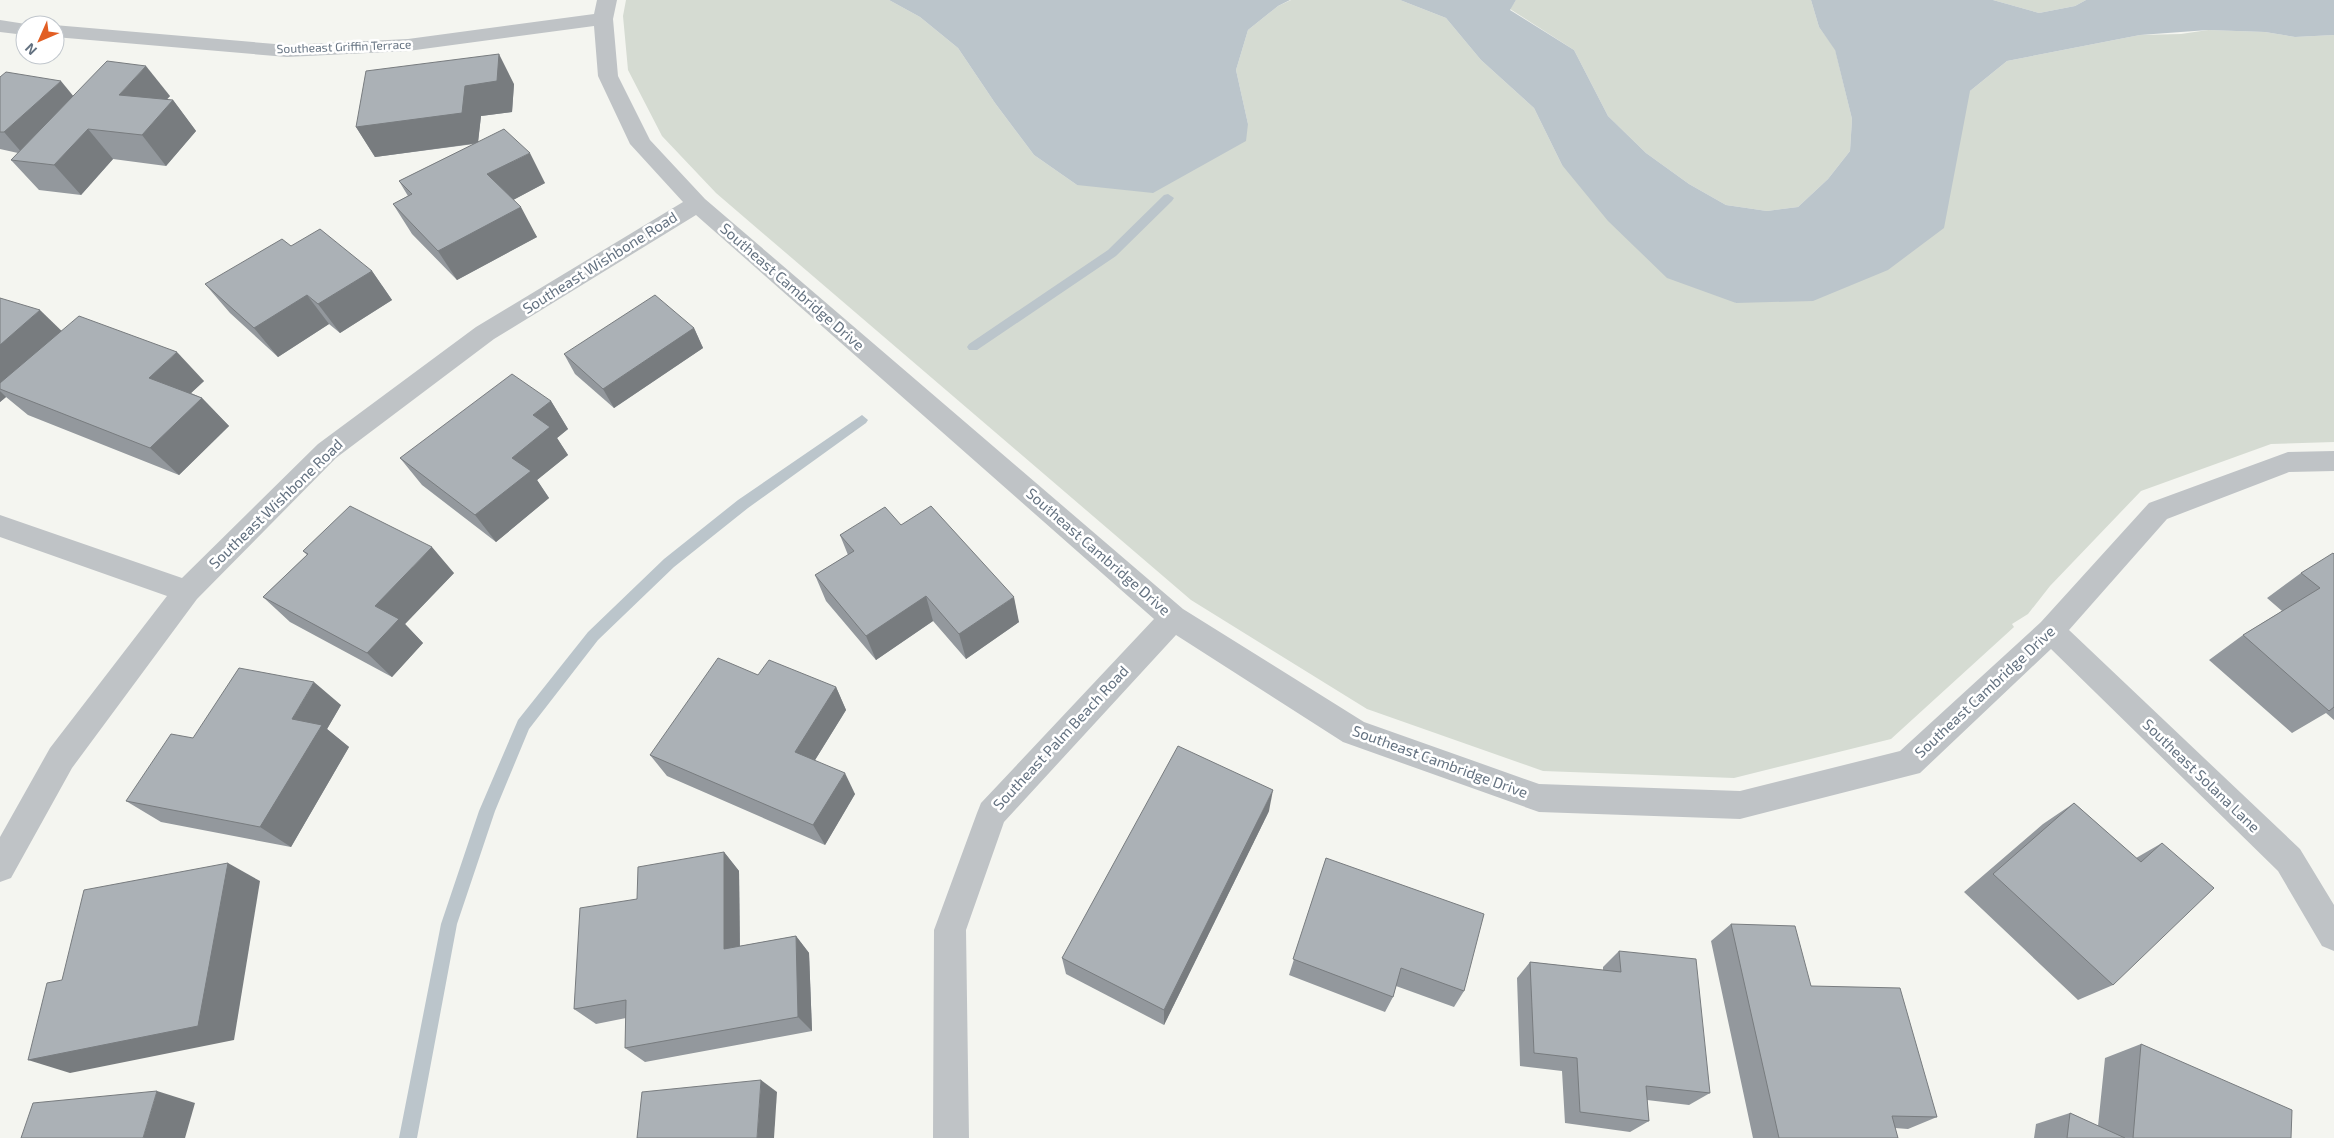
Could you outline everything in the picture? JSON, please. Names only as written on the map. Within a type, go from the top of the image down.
[{"type":"street","name":"Southeast Griffin Terrace","points":[[65,32],[287,51],[408,46],[605,10]]},
{"type":"street","name":"Southeast Cambridge Drive","points":[[605,10],[608,76],[641,144],[697,204],[1173,618],[1354,732],[1539,798],[1740,805],[1909,763],[2051,631],[2158,511],[2288,462],[2334,461]]},
{"type":"street","points":[[0,26],[15,28]]},
{"type":"street","name":"Southeast Wishbone Road","points":[[0,867],[61,758],[187,591],[327,451],[485,334],[697,204]]},
{"type":"street","points":[[0,526],[187,591]]},
{"type":"street","name":"Southeast Palm Beach Road","points":[[951,1138],[950,930],[992,814],[1173,618]]},
{"type":"street","name":"Southeast Solana Lane","points":[[2051,631],[2289,860],[2334,935]]},
{"type":"shaded area","points":[[626,0],[889,0],[920,17],[958,48],[995,103],[1034,155],[1077,185],[1248,124],[1236,70],[1248,30],[1278,6],[1291,0],[1400,0],[1446,18],[1481,60],[1534,108],[1562,165],[1736,303],[1970,91],[2007,61],[2140,35],[2181,34],[2208,30],[2265,32],[2295,37],[2334,35],[2334,442],[2271,444],[2141,491],[2050,586],[2028,614],[2012,624],[2014,627],[1891,739],[1734,778],[1543,771],[1367,709],[1191,600],[716,193],[662,136],[628,70],[623,16]]},
{"type":"shaded area","points":[[889,0],[1290,0],[1278,6],[1248,30],[1236,70],[1248,124],[1246,141],[1153,193],[1077,185],[1034,155],[995,103],[958,48],[920,17]]},
{"type":"shaded area","points":[[1400,0],[1516,0],[1510,10],[1574,50],[1608,116],[1646,153],[1689,184],[1726,205],[1767,211],[1798,207],[1828,179],[1850,151],[1852,119],[1835,50],[1819,27],[1811,0],[1993,0],[2039,13],[2075,6],[2086,0],[2334,0],[2334,35],[2295,37],[2265,32],[2208,30],[2140,35],[2007,61],[1970,91],[1944,228],[1888,270],[1813,301],[1736,303],[1667,278],[1608,221],[1562,165],[1534,108],[1481,60],[1446,18]]},
{"type":"shaded area","points":[[1516,0],[1811,0],[1819,27],[1835,49],[1852,119],[1850,151],[1828,179],[1798,207],[1767,211],[1726,205],[1689,184],[1646,153],[1608,116],[1574,50],[1510,9]]},
{"type":"shaded area","points":[[1993,0],[2086,0],[2075,6],[2039,13]]},
{"type":"building","points":[[499,54],[497,81],[465,86],[462,113],[356,127],[366,71]]},
{"type":"building","points":[[107,61],[146,66],[119,95],[173,100],[142,135],[88,129],[54,165],[11,160]]},
{"type":"building","points":[[6,72],[61,81],[4,132],[0,132],[0,77]]},
{"type":"building","points":[[504,129],[530,153],[487,174],[521,207],[438,251],[393,204],[412,194],[399,181]]},
{"type":"building","points":[[320,229],[372,271],[318,304],[307,295],[254,328],[205,284],[282,239],[291,246]]},
{"type":"building","points":[[655,295],[694,328],[603,389],[564,354]]},
{"type":"building","points":[[0,298],[40,310],[0,345]]},
{"type":"building","points":[[79,316],[177,352],[149,378],[202,398],[150,448],[0,389],[0,383]]},
{"type":"building","points":[[512,374],[551,401],[533,415],[550,427],[512,458],[531,471],[475,515],[400,458]]},
{"type":"building","points":[[350,506],[432,547],[375,606],[399,619],[367,653],[263,597],[308,554],[303,551]]},
{"type":"building","points":[[931,506],[1014,597],[959,634],[926,596],[866,636],[815,575],[854,551],[840,535],[885,507],[901,525]]},
{"type":"building","points":[[2333,553],[2334,707],[2329,711],[2243,635],[2320,588],[2301,573]]},
{"type":"building","points":[[718,658],[758,675],[769,660],[836,687],[795,752],[845,773],[813,825],[650,755]]},
{"type":"building","points":[[239,668],[314,682],[292,719],[322,725],[260,827],[126,801],[171,734],[193,738]]},
{"type":"building","points":[[1178,746],[1273,790],[1164,1010],[1062,958]]},
{"type":"building","points":[[2074,803],[2141,862],[2162,843],[2214,888],[2113,985],[1993,874]]},
{"type":"building","points":[[724,852],[724,949],[796,936],[798,1017],[625,1048],[626,1000],[574,1009],[580,908],[637,899],[638,867]]},
{"type":"building","points":[[1326,858],[1484,914],[1464,991],[1401,968],[1393,997],[1293,959]]},
{"type":"building","points":[[228,863],[198,1026],[28,1060],[47,983],[62,980],[84,890]]},
{"type":"building","points":[[1731,924],[1795,926],[1811,986],[1900,988],[1937,1117],[1892,1116],[1898,1138],[1779,1138]]},
{"type":"building","points":[[1619,951],[1696,959],[1710,1093],[1646,1086],[1649,1121],[1580,1112],[1577,1058],[1534,1053],[1530,962],[1621,972]]},
{"type":"building","points":[[2141,1044],[2292,1110],[2291,1138],[2133,1138]]},
{"type":"building","points":[[761,1080],[757,1138],[637,1138],[642,1092]]},
{"type":"building","points":[[157,1091],[143,1138],[21,1138],[33,1103]]},
{"type":"building","points":[[2070,1113],[2125,1138],[2067,1138]]},
{"type":"waterway","points":[[973,347],[1112,253],[1168,198]]},
{"type":"waterway","points":[[408,1138],[449,924],[487,811],[523,725],[593,636],[669,563],[743,504],[862,420]]}]
